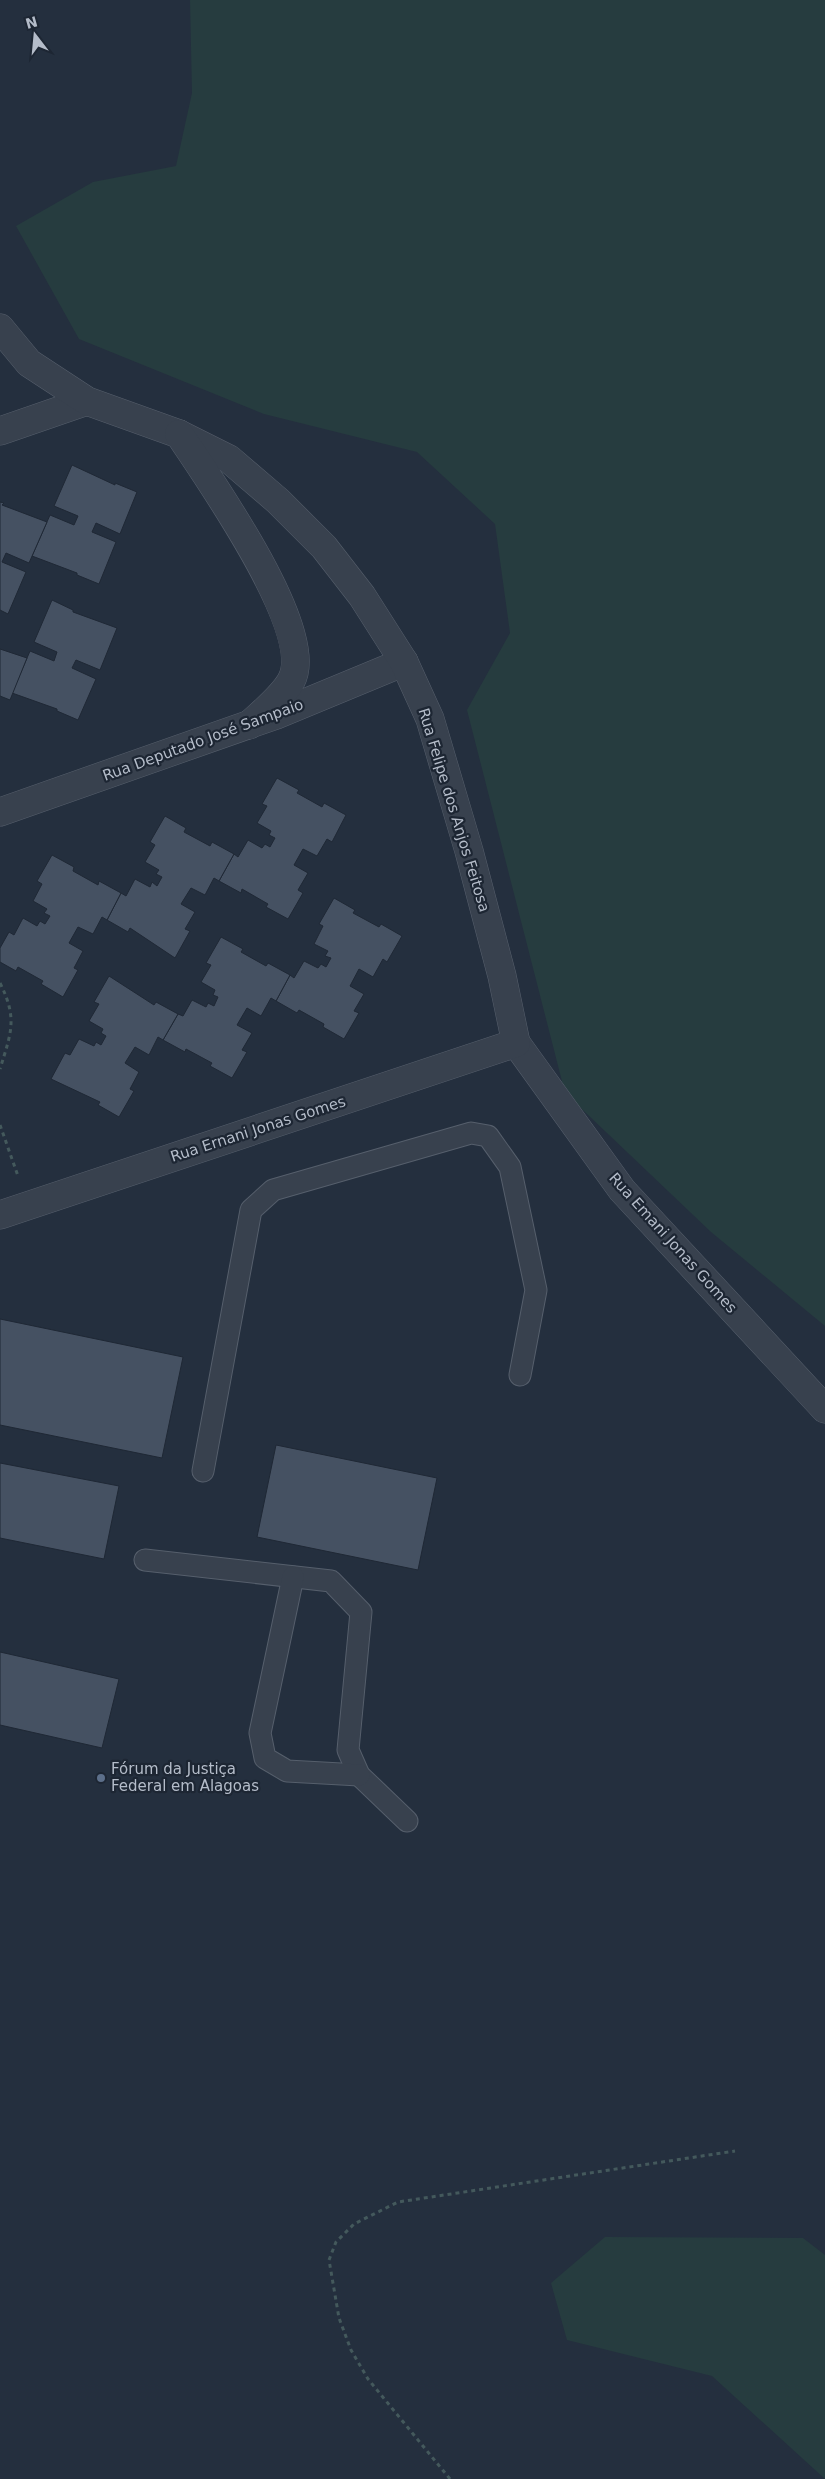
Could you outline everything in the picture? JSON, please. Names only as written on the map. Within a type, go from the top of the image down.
[{"type":"street","name":"Rua Felipe dos Anjos Feitosa","points":[[0,328],[29,363],[87,401],[179,434],[229,459],[278,501],[324,547],[362,596],[404,662],[430,719],[466,841],[502,976],[516,1043]]},
{"type":"street","points":[[0,431],[87,401]]},
{"type":"street","points":[[179,434],[234,519],[272,586],[293,638],[296,661],[291,680],[249,725]]},
{"type":"street","name":"Rua Deputado José Sampaio","points":[[0,812],[249,725],[404,662]]},
{"type":"street","name":"Rua Ernani Jonas Gomes","points":[[0,1215],[516,1043]]},
{"type":"street","name":"Rua Emani Jonas Gomes","points":[[516,1043],[622,1190],[825,1409]]},
{"type":"lane","points":[[203,1470],[252,1210],[273,1190],[471,1133],[488,1136],[510,1167],[536,1290],[520,1375]]},
{"type":"lane","points":[[145,1560],[331,1581],[361,1612],[348,1750],[359,1775],[407,1821]]},
{"type":"lane","points":[[293,1577],[260,1733],[265,1758],[288,1771],[359,1775]]},
{"type":"path","points":[[0,983],[9,1000],[13,1027],[0,1069]]},
{"type":"path","points":[[0,1125],[19,1179]]},
{"type":"path","points":[[450,2479],[368,2378],[351,2350],[339,2318],[328,2260],[336,2242],[354,2224],[398,2202],[735,2151]]},
{"type":"green space","points":[[190,0],[825,0],[825,1326],[711,1232],[565,1093],[467,710],[510,633],[495,524],[417,452],[264,414],[79,339],[16,226],[93,182],[176,166],[192,93]]},
{"type":"green space","points":[[605,2237],[803,2238],[825,2255],[825,2479],[712,2376],[567,2340],[551,2283]]},
{"type":"building","points":[[72,465],[115,485],[115,483],[137,492],[120,534],[96,523],[92,532],[116,542],[99,584],[77,575],[77,573],[32,556],[50,515],[74,525],[78,516],[54,506]]},
{"type":"building","points":[[0,502],[4,503],[2,505],[47,522],[29,563],[6,553],[2,562],[26,572],[8,614],[0,610]]},
{"type":"building","points":[[52,600],[73,610],[73,612],[117,628],[100,670],[76,660],[72,668],[96,679],[78,720],[57,711],[57,709],[12,693],[30,651],[54,661],[57,652],[34,642]]},
{"type":"building","points":[[0,649],[27,658],[10,700],[0,696]]},
{"type":"building","points":[[277,778],[299,790],[297,793],[322,807],[324,803],[346,815],[332,842],[327,839],[317,856],[303,849],[294,865],[308,873],[298,890],[303,893],[288,919],[266,907],[268,904],[242,889],[241,893],[219,881],[234,854],[238,857],[248,840],[262,848],[265,844],[270,847],[275,838],[269,835],[271,831],[257,823],[267,806],[262,804]]},
{"type":"building","points":[[165,816],[186,828],[184,832],[210,846],[212,842],[234,854],[219,881],[214,878],[205,895],[191,888],[181,904],[195,912],[185,929],[190,931],[175,958],[130,928],[128,932],[107,920],[121,893],[126,896],[135,879],[150,887],[152,882],[157,886],[162,877],[156,874],[159,870],[145,862],[155,845],[150,842]]},
{"type":"building","points":[[52,855],[74,867],[73,871],[98,885],[99,881],[121,893],[107,920],[102,917],[93,934],[78,927],[69,943],[83,951],[74,968],[78,970],[63,997],[41,984],[43,981],[18,967],[16,971],[0,962],[0,948],[9,932],[14,935],[23,918],[37,926],[40,921],[45,924],[50,916],[44,913],[47,909],[33,901],[42,884],[37,881]]},
{"type":"building","points":[[334,898],[355,910],[353,913],[379,927],[381,924],[402,936],[387,962],[383,959],[373,977],[359,969],[350,986],[364,994],[354,1011],[359,1013],[344,1039],[323,1027],[324,1024],[299,1010],[297,1013],[276,1001],[290,975],[294,978],[304,961],[318,968],[321,964],[326,967],[331,958],[325,956],[328,951],[314,944],[323,926],[319,924]]},
{"type":"building","points":[[221,937],[243,949],[241,952],[266,966],[268,963],[290,975],[276,1001],[271,998],[261,1016],[247,1008],[237,1025],[252,1033],[242,1050],[247,1052],[232,1078],[210,1066],[212,1063],[186,1049],[185,1052],[163,1040],[178,1014],[183,1016],[192,1000],[206,1007],[208,1003],[214,1006],[218,997],[213,995],[215,990],[201,982],[211,965],[206,963]]},
{"type":"building","points":[[109,976],[154,1005],[156,1002],[178,1014],[163,1040],[158,1037],[149,1055],[135,1047],[125,1063],[139,1072],[130,1089],[134,1091],[119,1117],[98,1105],[100,1102],[51,1079],[65,1053],[70,1055],[79,1039],[94,1046],[96,1042],[101,1045],[106,1036],[101,1033],[103,1029],[89,1021],[99,1004],[94,1002]]},
{"type":"building","points":[[0,1319],[183,1357],[162,1458],[0,1425]]},
{"type":"building","points":[[276,1445],[437,1478],[418,1570],[257,1537]]},
{"type":"building","points":[[0,1463],[119,1486],[104,1559],[0,1538]]},
{"type":"building","points":[[0,1652],[119,1679],[102,1748],[0,1725]]},
{"type":"place","name":"Fórum da Justiça Federal em Alagoas","points":[[101,1778]]}]
